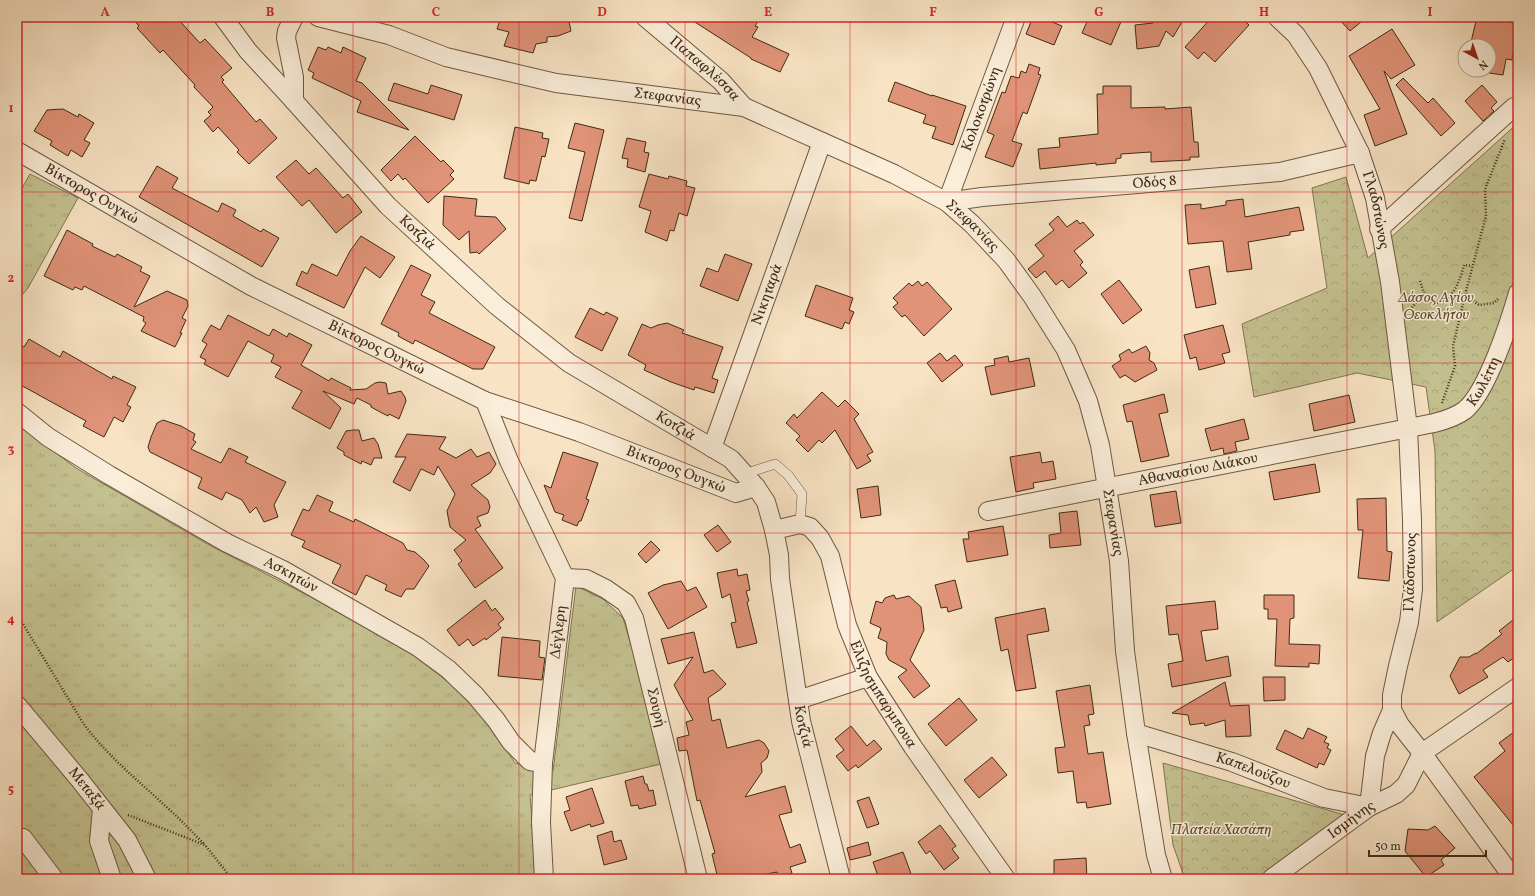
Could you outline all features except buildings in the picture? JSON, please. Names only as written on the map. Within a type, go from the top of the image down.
[{"type":"street","name":"Κοτζιά","points":[[223,17],[248,51],[388,206],[497,306],[569,363],[731,459],[750,480],[766,502],[774,530],[779,556],[780,579],[801,721],[841,879]]},
{"type":"street","points":[[294,17],[287,31],[286,38],[294,77],[294,101]]},
{"type":"street","name":"Στεφανίας","points":[[318,17],[389,35],[446,57],[556,83],[744,107],[894,174],[948,202],[972,224],[1006,260],[1032,296],[1066,350],[1088,401],[1100,445],[1119,561],[1125,651],[1136,733],[1156,855],[1163,879]]},
{"type":"street","points":[[364,17],[389,35]]},
{"type":"street","name":"Παπαφλέσσα","points":[[645,17],[721,81],[744,107]]},
{"type":"street","name":"Κολοκοτρώνη","points":[[948,202],[1016,17]]},
{"type":"street","name":"Γλαδστώνος","points":[[1277,17],[1296,35],[1318,68],[1360,153],[1375,198],[1379,229],[1390,282],[1408,428]]},
{"type":"street","points":[[1379,229],[1510,111]]},
{"type":"street","name":"Νικηταρά","points":[[712,448],[822,142]]},
{"type":"street","name":"Βίκτορος Ουγκώ","points":[[17,151],[251,286],[485,401],[579,432],[736,493],[750,480]]},
{"type":"street","name":"Οδός 8","points":[[948,202],[982,197],[1280,172],[1360,153]]},
{"type":"street","name":"Κωλέττη","points":[[1408,428],[1455,417],[1466,409],[1475,398],[1492,366],[1512,289]]},
{"type":"street","points":[[485,401],[509,461],[565,578]]},
{"type":"street","name":"Ασκητών","points":[[17,412],[48,437],[108,475],[227,543],[283,570],[418,647],[448,669],[475,695],[496,720],[511,742],[530,761],[543,763]]},
{"type":"street","name":"Αθανασίου Διάκου","points":[[988,511],[1408,428]]},
{"type":"street","name":"Γλάδστωνος","points":[[1392,710],[1392,695],[1409,622],[1413,589],[1408,428]]},
{"type":"street","points":[[774,530],[800,524]]},
{"type":"street","name":"Ελιζησμπαρμπουα","points":[[800,524],[810,527],[820,538],[830,556],[846,625],[868,677],[914,747],[1006,879]]},
{"type":"street","name":"Δέγλερη","points":[[544,879],[541,822],[543,763],[565,578]]},
{"type":"street","name":"Σουρή","points":[[565,578],[586,579],[606,589],[626,603],[634,618],[698,879]]},
{"type":"street","points":[[798,700],[868,677]]},
{"type":"street","points":[[1422,753],[1518,687]]},
{"type":"street","name":"Μεταξά","points":[[17,705],[127,840],[147,879]]},
{"type":"street","points":[[1392,710],[1400,725],[1514,879]]},
{"type":"street","points":[[1369,807],[1375,756],[1382,733],[1392,710]]},
{"type":"street","name":"Καπελούζου","points":[[1136,733],[1232,762],[1324,798],[1369,807]]},
{"type":"street","name":"Ισμήνης","points":[[1271,879],[1369,807],[1396,794],[1406,785],[1422,753]]},
{"type":"street","points":[[102,809],[99,841],[112,879]]},
{"type":"street","points":[[23,838],[54,879]]},
{"type":"lane","points":[[750,480],[775,464],[788,475],[802,494],[800,524]]},
{"type":"path","points":[[1434,423],[1455,366],[1453,346],[1472,266],[1486,216],[1485,189],[1508,132],[1510,111]]},
{"type":"path","points":[[1420,280],[1424,293],[1433,303],[1439,303],[1446,299],[1458,285],[1464,265],[1472,266]]},
{"type":"path","points":[[1465,295],[1479,305],[1494,303],[1512,289],[1518,268]]},
{"type":"path","points":[[17,614],[83,723],[94,738],[123,768],[173,812],[206,845],[232,879]]},
{"type":"path","points":[[124,813],[177,835],[206,845]]},
{"type":"green space","name":"Δάσος Αγίου Θεοκλήτου","points":[[1518,123],[1518,566],[1437,622],[1435,451],[1426,387],[1357,373],[1254,397],[1242,324],[1327,288],[1312,188],[1346,177],[1368,258]]},
{"type":"green space","points":[[30,174],[78,198],[28,288],[17,301],[17,197]]},
{"type":"green space","points":[[17,424],[76,468],[211,546],[311,597],[410,653],[451,684],[488,723],[515,763],[553,771],[576,586],[603,599],[623,618],[634,655],[661,764],[530,795],[537,879],[17,879]]},
{"type":"green space","name":"Πλατεία Χασάπη","points":[[1163,763],[1352,817],[1267,879],[1185,879],[1173,845]]}]
